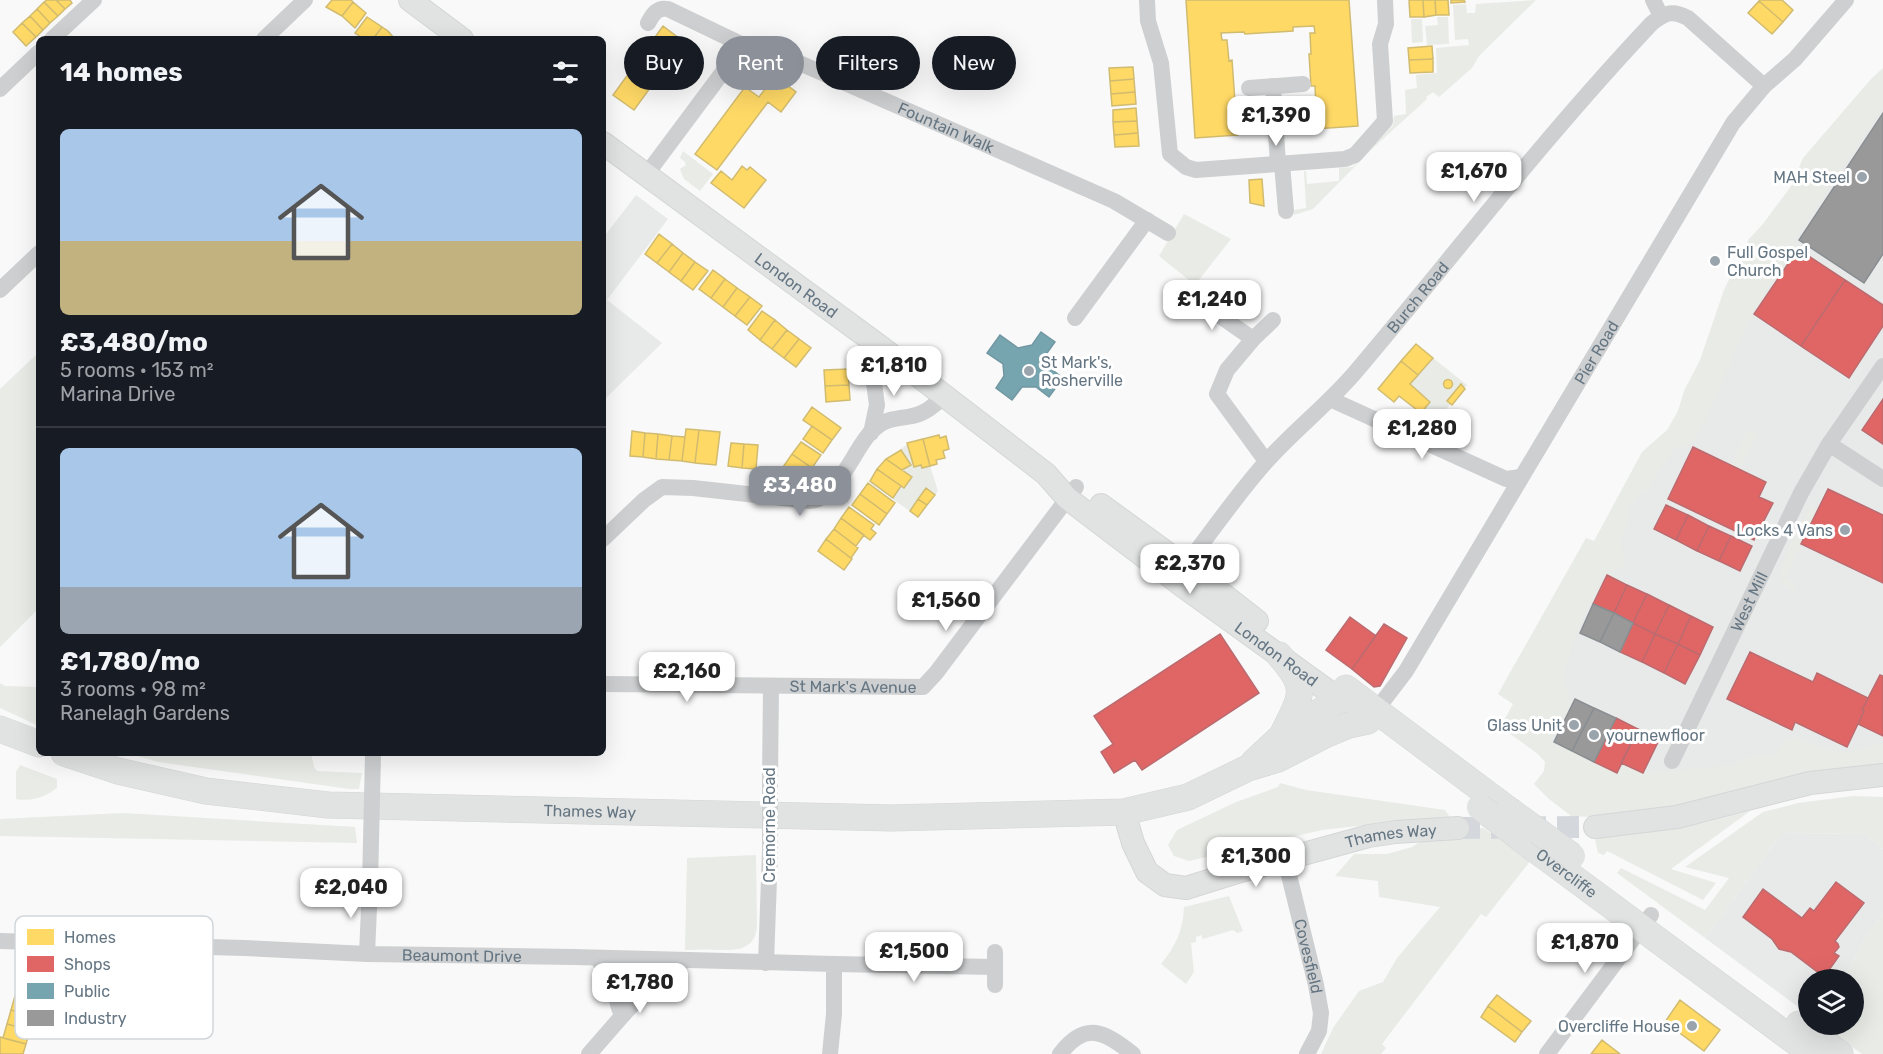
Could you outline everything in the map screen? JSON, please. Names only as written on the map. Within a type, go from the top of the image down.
[{"type":"main road","points":[[410,0],[458,36]]},
{"type":"main road","name":"London Road","points":[[606,145],[882,348],[1071,493],[1362,704],[1447,773]]},
{"type":"main road","name":"London Road","points":[[1180,573],[1279,655],[1362,704]]},
{"type":"main road","points":[[1279,655],[1294,672],[1300,687],[1297,702],[1282,736]]},
{"type":"main road","name":"Thames Way","points":[[1248,768],[1282,736],[1362,704]]},
{"type":"main road","name":"Thames Way","points":[[73,756],[118,771],[207,791],[328,805],[892,818],[1124,812],[1188,797],[1248,768],[1278,759],[1343,727],[1362,704]]},
{"type":"main road","points":[[0,729],[36,743]]},
{"type":"main road","name":"Overcliffe","points":[[1447,773],[1480,807],[1562,858]]},
{"type":"main road","name":"Overcliffe","points":[[1447,773],[1509,810],[1562,858],[1810,1053]]},
{"type":"main road","points":[[1595,827],[1677,818],[1810,783],[1879,778]]},
{"type":"main road","name":"Thames Way","points":[[1124,812],[1132,843],[1147,872],[1164,885],[1186,888],[1370,836],[1458,828]]},
{"type":"main road","name":"Overcliffe","points":[[1646,922],[1713,960],[1840,1054]]},
{"type":"main road","name":"Overcliffe","points":[[1713,960],[1716,974],[1802,1038],[1810,1053]]},
{"type":"street","points":[[55,36],[94,0]]},
{"type":"street","points":[[267,36],[306,0]]},
{"type":"street","points":[[1147,0],[1149,26],[1161,60],[1168,142],[1173,157],[1187,168],[1194,170],[1350,159],[1356,154],[1385,123],[1380,44],[1386,24],[1385,0]]},
{"type":"street","points":[[1653,0],[1661,16],[1671,12],[1688,18],[1764,86]]},
{"type":"street","name":"Pier Road","points":[[1362,704],[1406,671],[1733,123],[1764,86],[1795,59],[1846,0]]},
{"type":"street","name":"Fountain Walk","points":[[648,23],[656,11],[668,9],[724,36]]},
{"type":"street","name":"Burch Road","points":[[1180,573],[1266,461],[1356,372],[1567,118],[1636,40],[1661,16]]},
{"type":"street","points":[[0,89],[36,55]]},
{"type":"street","name":"Fountain Walk","points":[[804,65],[1114,201],[1168,233]]},
{"type":"street","points":[[646,175],[716,81]]},
{"type":"street","points":[[1249,88],[1303,84]]},
{"type":"street","points":[[1273,86],[1286,211]]},
{"type":"street","points":[[1075,318],[1147,220]]},
{"type":"street","points":[[0,290],[36,256]]},
{"type":"street","points":[[1190,295],[1253,339]]},
{"type":"street","points":[[1266,461],[1217,394],[1227,370],[1253,339],[1273,320]]},
{"type":"street","points":[[871,432],[877,405],[874,386],[876,360],[882,348]]},
{"type":"street","name":"West Mill","points":[[1672,761],[1801,493],[1829,444],[1883,366]]},
{"type":"street","points":[[606,536],[644,500],[662,487],[819,500],[830,491],[871,432],[883,422],[893,418],[921,413],[936,404],[943,396]]},
{"type":"street","points":[[1330,399],[1506,479],[1521,477]]},
{"type":"street","points":[[1829,444],[1883,478]]},
{"type":"street","name":"St Mark's Avenue","points":[[606,684],[920,688],[926,686],[1071,493]]},
{"type":"street","name":"Cremorne Road","points":[[766,963],[770,850],[771,687]]},
{"type":"street","points":[[367,954],[373,756]]},
{"type":"street","name":"Covesfield","points":[[1285,859],[1321,1013],[1318,1034],[1307,1054]]},
{"type":"street","points":[[1547,1054],[1646,922]]},
{"type":"street","name":"Beaumont Drive","points":[[0,941],[15,941]]},
{"type":"street","name":"Beaumont Drive","points":[[213,947],[367,954],[766,963],[834,964],[995,960],[995,985]]},
{"type":"street","points":[[599,958],[616,990],[620,1011],[623,1015]]},
{"type":"street","points":[[589,1054],[648,988],[684,961]]},
{"type":"street","points":[[831,1054],[834,1019],[834,964]]},
{"type":"street","points":[[1059,1054],[1074,1039],[1098,1033],[1111,1037],[1133,1054]]},
{"type":"shaded area","points":[[1536,0],[1479,56],[1472,68],[1439,97],[1433,92],[1426,97],[1427,99],[1373,148],[1313,209],[1294,215],[1294,210],[1306,208],[1304,171],[1306,171],[1307,184],[1339,181],[1339,168],[1353,167],[1393,125],[1394,116],[1406,114],[1405,90],[1417,88],[1416,75],[1437,73],[1436,48],[1469,45],[1468,39],[1455,40],[1453,5],[1466,4],[1467,13],[1475,13],[1476,4]]},
{"type":"shaded area","points":[[1437,17],[1448,17],[1449,44],[1427,45],[1425,26],[1438,25]]},
{"type":"shaded area","points":[[1411,19],[1422,19],[1423,42],[1412,43]]},
{"type":"shaded area","points":[[1883,68],[1883,107],[1795,238],[1796,247],[1752,314],[1694,441],[1686,447],[1675,447],[1646,491],[1640,493],[1628,511],[1628,520],[1622,540],[1625,558],[1623,567],[1605,574],[1574,642],[1565,681],[1571,704],[1552,742],[1617,774],[1622,765],[1643,773],[1734,765],[1747,757],[1776,754],[1784,742],[1794,736],[1806,742],[1844,752],[1874,744],[1883,744],[1883,766],[1792,776],[1712,800],[1663,809],[1590,817],[1571,816],[1534,784],[1544,771],[1545,762],[1538,754],[1502,728],[1513,704],[1498,694],[1586,538],[1594,541],[1642,452],[1667,430],[1678,411],[1684,391],[1700,360],[1724,290],[1749,239],[1792,185],[1803,158]]},
{"type":"shaded area","points":[[1883,95],[1883,766],[1792,776],[1712,800],[1577,780],[1503,723],[1611,525]]},
{"type":"shaded area","points":[[683,151],[713,174],[700,191],[684,179],[680,169],[686,165],[680,158]]},
{"type":"shaded area","points":[[636,195],[668,219],[607,300],[662,343],[606,398],[606,234]]},
{"type":"shaded area","points":[[1184,214],[1231,239],[1195,285],[1159,256]]},
{"type":"shaded area","points":[[36,355],[36,611],[0,647],[0,389]]},
{"type":"shaded area","points":[[1433,358],[1467,385],[1435,422],[1416,414],[1421,413],[1430,402],[1410,384]]},
{"type":"shaded area","points":[[1749,429],[1758,433],[1740,469],[1731,465]]},
{"type":"shaded area","points":[[908,444],[914,466],[930,466],[938,491],[918,517],[869,482],[892,497],[901,486],[904,488],[911,477],[886,459]]},
{"type":"shaded area","points":[[1812,502],[1817,510],[1785,579],[1796,584],[1793,591],[1783,580],[1782,565]]},
{"type":"shaded area","points":[[0,683],[5,686],[36,687],[36,725],[0,708]]},
{"type":"shaded area","points":[[137,756],[312,756],[317,771],[362,773],[359,789],[349,789],[158,762]]},
{"type":"shaded area","points":[[20,765],[57,779],[57,788],[38,798],[16,799],[16,772]]},
{"type":"shaded area","points":[[1280,783],[1306,790],[1445,810],[1453,822],[1385,823],[1322,830],[1189,861],[1174,856],[1168,845],[1177,830],[1236,802],[1278,787]]},
{"type":"shaded area","points":[[1853,796],[1883,797],[1883,849],[1865,834],[1782,833],[1705,938],[1617,873],[1621,868],[1705,910],[1729,878],[1685,867],[1763,812],[1798,803]]},
{"type":"shaded area","points":[[1750,811],[1671,869],[1716,883],[1703,900],[1607,851],[1604,855],[1598,853],[1595,839],[1703,823]]},
{"type":"shaded area","points":[[124,813],[355,827],[357,843],[0,836],[0,819]]},
{"type":"shaded area","points":[[1483,828],[1532,859],[1486,917],[1481,914],[1382,1044],[1386,1048],[1381,1054],[1321,1054],[1333,1028],[1359,991],[1383,982],[1397,958],[1440,907],[1379,897],[1378,881],[1335,876],[1354,854],[1387,854],[1412,847],[1438,830]]},
{"type":"shaded area","points":[[1782,833],[1865,834],[1883,849],[1883,914],[1862,944],[1848,969],[1798,969],[1798,1007],[1705,938]]},
{"type":"shaded area","points":[[756,855],[757,927],[752,941],[736,949],[685,950],[687,858]]},
{"type":"shaded area","points":[[1229,896],[1243,931],[1237,933],[1233,930],[1203,939],[1201,935],[1196,937],[1196,942],[1191,943],[1194,972],[1186,984],[1161,964],[1178,937],[1184,907]]},
{"type":"shaded area","points":[[1883,914],[1883,1054],[1862,1054],[1836,1035],[1864,1035],[1864,969],[1848,969],[1862,944]]},
{"type":"building: Homes","points":[[56,0],[65,9],[58,16],[44,2]]},
{"type":"building: Homes","points":[[56,0],[70,0],[72,3],[65,9]]},
{"type":"building: Homes","points":[[332,0],[351,0],[353,2],[342,16],[326,7]]},
{"type":"building: Homes","points":[[1186,0],[1349,0],[1358,126],[1314,129],[1312,110],[1316,110],[1315,86],[1311,86],[1309,54],[1311,54],[1310,33],[1315,33],[1314,26],[1293,27],[1293,31],[1221,33],[1222,40],[1227,40],[1229,61],[1232,60],[1235,102],[1232,102],[1233,116],[1237,115],[1238,135],[1195,138]]},
{"type":"building: Homes","points":[[1409,0],[1423,0],[1424,17],[1410,17]]},
{"type":"building: Homes","points":[[1423,0],[1435,0],[1436,15],[1424,17]]},
{"type":"building: Homes","points":[[1435,0],[1448,0],[1449,15],[1436,15]]},
{"type":"building: Homes","points":[[1451,0],[1464,0],[1465,2],[1451,3]]},
{"type":"building: Homes","points":[[1760,0],[1782,0],[1793,10],[1783,22]]},
{"type":"building: Homes","points":[[1759,1],[1783,22],[1772,34],[1748,13]]},
{"type":"building: Homes","points":[[44,2],[58,16],[50,23],[37,9]]},
{"type":"building: Homes","points":[[353,2],[366,13],[355,28],[342,16]]},
{"type":"building: Homes","points":[[37,9],[50,23],[43,30],[30,16]]},
{"type":"building: Homes","points":[[30,16],[43,30],[36,37],[22,23]]},
{"type":"building: Homes","points":[[367,17],[382,27],[375,36],[360,36],[355,33]]},
{"type":"building: Homes","points":[[22,23],[36,37],[26,46],[13,32]]},
{"type":"building: Homes","points":[[663,26],[676,36],[656,36]]},
{"type":"building: Homes","points":[[382,27],[392,36],[375,36]]},
{"type":"building: Homes","points":[[1432,46],[1433,59],[1409,60],[1408,48]]},
{"type":"building: Homes","points":[[1433,59],[1433,72],[1410,73],[1409,60]]},
{"type":"building: Homes","points":[[1133,67],[1134,79],[1110,81],[1109,68]]},
{"type":"building: Homes","points":[[1134,79],[1135,92],[1111,94],[1110,81]]},
{"type":"building: Homes","points":[[624,80],[624,90],[649,90],[634,110],[613,95]]},
{"type":"building: Homes","points":[[743,90],[749,90],[759,97],[764,90],[793,90],[796,92],[781,112],[768,102],[717,170],[695,154]]},
{"type":"building: Homes","points":[[1135,92],[1136,104],[1112,106],[1111,94]]},
{"type":"building: Homes","points":[[1136,108],[1137,121],[1113,122],[1113,110]]},
{"type":"building: Homes","points":[[1137,121],[1138,133],[1114,135],[1113,122]]},
{"type":"building: Homes","points":[[1138,133],[1139,146],[1115,147],[1114,135]]},
{"type":"building: Homes","points":[[742,166],[747,170],[750,167],[766,180],[744,208],[711,183],[721,171],[732,180]]},
{"type":"building: Homes","points":[[1262,179],[1264,206],[1250,203],[1249,180]]},
{"type":"building: Homes","points":[[659,234],[672,244],[657,263],[645,254]]},
{"type":"building: Homes","points":[[672,244],[683,253],[669,272],[657,263]]},
{"type":"building: Homes","points":[[683,253],[695,262],[681,281],[669,272]]},
{"type":"building: Homes","points":[[695,262],[708,271],[693,290],[681,281]]},
{"type":"building: Homes","points":[[713,270],[725,279],[711,298],[699,289]]},
{"type":"building: Homes","points":[[725,279],[737,288],[723,307],[711,298]]},
{"type":"building: Homes","points":[[737,288],[750,297],[735,316],[723,307]]},
{"type":"building: Homes","points":[[750,297],[762,306],[747,325],[735,316]]},
{"type":"building: Homes","points":[[762,311],[775,320],[760,340],[748,330]]},
{"type":"building: Homes","points":[[775,320],[787,330],[772,349],[760,340]]},
{"type":"building: Homes","points":[[787,330],[799,339],[784,358],[772,349]]},
{"type":"building: Homes","points":[[799,339],[811,348],[796,367],[784,358]]},
{"type":"building: Homes","points":[[1416,344],[1433,358],[1418,375],[1401,361]]},
{"type":"building: Homes","points":[[1401,361],[1418,375],[1410,384],[1430,402],[1421,413],[1399,396],[1394,402],[1378,389]]},
{"type":"building: Homes","points":[[848,369],[849,385],[825,386],[824,370]]},
{"type":"building: Homes","points":[[1448,380],[1452,384],[1448,388],[1444,384]]},
{"type":"building: Homes","points":[[1461,384],[1465,389],[1452,405],[1447,401]]},
{"type":"building: Homes","points":[[849,385],[850,400],[826,402],[825,386]]},
{"type":"building: Homes","points":[[812,407],[841,428],[832,440],[803,420]]},
{"type":"building: Homes","points":[[812,426],[832,440],[823,453],[803,439]]},
{"type":"building: Homes","points":[[686,429],[699,430],[695,463],[682,461]]},
{"type":"building: Homes","points":[[699,430],[720,432],[716,465],[695,463]]},
{"type":"building: Homes","points":[[632,431],[645,433],[643,457],[630,456]]},
{"type":"building: Homes","points":[[645,433],[658,434],[656,459],[643,457]]},
{"type":"building: Homes","points":[[658,434],[672,436],[669,460],[656,459]]},
{"type":"building: Homes","points":[[939,435],[940,438],[946,436],[949,449],[943,451],[945,458],[936,460],[937,464],[930,466],[923,439]]},
{"type":"building: Homes","points":[[672,436],[685,437],[682,461],[669,460]]},
{"type":"building: Homes","points":[[923,439],[930,466],[914,467],[907,443]]},
{"type":"building: Homes","points":[[801,442],[821,455],[812,468],[792,454]]},
{"type":"building: Homes","points":[[731,443],[744,444],[742,468],[728,466]]},
{"type":"building: Homes","points":[[744,444],[758,445],[756,469],[742,468]]},
{"type":"building: Homes","points":[[901,450],[911,465],[902,470],[886,459]]},
{"type":"building: Homes","points":[[792,454],[812,468],[803,481],[783,467]]},
{"type":"building: Homes","points":[[886,459],[912,477],[904,488],[877,469]]},
{"type":"building: Homes","points":[[877,469],[901,486],[893,498],[870,481]]},
{"type":"building: Homes","points":[[868,483],[895,503],[887,514],[860,494]]},
{"type":"building: Homes","points":[[926,488],[935,495],[927,505],[918,499]]},
{"type":"building: Homes","points":[[860,494],[887,514],[879,525],[852,505]]},
{"type":"building: Homes","points":[[918,499],[927,505],[918,517],[910,511]]},
{"type":"building: Homes","points":[[849,507],[874,525],[871,529],[876,533],[870,540],[841,518]]},
{"type":"building: Homes","points":[[841,518],[864,535],[856,546],[834,529]]},
{"type":"building: Homes","points":[[834,529],[858,548],[851,558],[826,539]]},
{"type":"building: Homes","points":[[826,539],[852,559],[844,570],[818,551]]},
{"type":"building: Homes","points":[[1497,995],[1531,1021],[1522,1032],[1488,1006]]},
{"type":"building: Homes","points":[[15,996],[15,1011],[11,1010]]},
{"type":"building: Homes","name":"Overcliffe House","points":[[1680,1000],[1720,1030],[1704,1051],[1665,1022]]},
{"type":"building: Homes","points":[[1488,1006],[1522,1032],[1515,1042],[1481,1017]]},
{"type":"building: Homes","points":[[11,1010],[15,1011],[15,1026],[7,1024]]},
{"type":"building: Homes","points":[[7,1024],[15,1026],[15,1039],[27,1039],[26,1044],[3,1038]]},
{"type":"building: Homes","points":[[0,1037],[26,1044],[23,1054],[0,1054]]},
{"type":"building: Homes","points":[[1602,1040],[1620,1054],[1591,1054]]},
{"type":"building: Shops","points":[[1798,249],[1845,280],[1801,346],[1754,314]]},
{"type":"building: Shops","points":[[1845,280],[1883,305],[1883,326],[1849,378],[1801,346]]},
{"type":"building: Shops","points":[[1883,399],[1883,444],[1862,430]]},
{"type":"building: Shops","points":[[1693,447],[1766,482],[1759,497],[1773,503],[1754,540],[1668,499]]},
{"type":"building: Shops","name":"Locks 4 Vans","points":[[1828,489],[1883,515],[1883,583],[1801,544]]},
{"type":"building: Shops","points":[[1666,505],[1688,515],[1676,540],[1654,529]]},
{"type":"building: Shops","points":[[1688,515],[1709,526],[1697,551],[1676,540]]},
{"type":"building: Shops","points":[[1709,526],[1731,536],[1719,561],[1697,551]]},
{"type":"building: Shops","points":[[1731,536],[1752,546],[1740,571],[1719,561]]},
{"type":"building: Shops","points":[[1607,575],[1627,585],[1614,613],[1593,604]]},
{"type":"building: Shops","points":[[1627,585],[1647,594],[1633,623],[1614,613]]},
{"type":"building: Shops","points":[[1647,594],[1669,605],[1655,634],[1633,623]]},
{"type":"building: Shops","points":[[1669,605],[1691,616],[1678,644],[1655,634]]},
{"type":"building: Shops","points":[[1691,616],[1713,627],[1700,655],[1678,644]]},
{"type":"building: Shops","points":[[1350,617],[1376,636],[1352,669],[1326,650]]},
{"type":"building: Shops","points":[[1633,623],[1655,634],[1642,662],[1620,652]]},
{"type":"building: Shops","points":[[1384,624],[1407,638],[1380,686],[1374,687],[1352,669]]},
{"type":"building: Shops","points":[[1220,634],[1259,693],[1142,770],[1135,760],[1114,773],[1101,752],[1113,744],[1094,716]]},
{"type":"building: Shops","points":[[1655,634],[1678,644],[1664,673],[1642,662]]},
{"type":"building: Shops","points":[[1678,644],[1700,655],[1685,684],[1664,673]]},
{"type":"building: Shops","points":[[1750,652],[1813,682],[1817,673],[1868,698],[1847,747],[1795,722],[1792,730],[1727,699]]},
{"type":"building: Shops","points":[[1880,675],[1883,676],[1883,736],[1858,724],[1864,711],[1862,710]]},
{"type":"building: Shops","points":[[1616,718],[1638,729],[1617,773],[1594,762]]},
{"type":"building: Shops","points":[[1638,729],[1659,740],[1643,773],[1621,763]]},
{"type":"building: Shops","points":[[1836,882],[1864,903],[1835,941],[1839,947],[1834,953],[1839,956],[1830,969],[1813,969],[1791,952],[1779,949],[1772,939],[1743,917],[1763,889],[1802,918],[1810,908],[1814,911]]},
{"type":"building: Public","name":"St Mark's, Rosherville","points":[[1041,332],[1055,342],[1047,353],[1047,366],[1063,378],[1049,397],[1036,387],[1022,387],[1012,400],[996,388],[1004,376],[1003,364],[987,353],[1000,335],[1018,348],[1032,345]]},
{"type":"building: Industry","name":"MAH Steel","points":[[1883,113],[1883,254],[1864,283],[1799,240]]},
{"type":"building: Industry","points":[[1593,604],[1614,613],[1600,642],[1580,633]]},
{"type":"building: Industry","points":[[1614,613],[1633,623],[1620,652],[1600,642]]},
{"type":"building: Industry","name":"Glass Unit","points":[[1575,699],[1594,708],[1572,751],[1554,742]]},
{"type":"building: Industry","name":"yournewfloor","points":[[1594,708],[1616,718],[1594,762],[1572,751]]},
{"type":"tunnel","points":[[1458,828],[1595,827]]},
{"type":"place","name":"MAH Steel","points":[[1862,177]]},
{"type":"place","name":"Full Gospel Church","points":[[1715,261]]},
{"type":"place","name":"St Mark's, Rosherville","points":[[1029,371]]},
{"type":"place","name":"Locks 4 Vans","points":[[1845,530]]},
{"type":"place","name":"Glass Unit","points":[[1574,725]]},
{"type":"place","name":"yournewfloor","points":[[1594,735]]},
{"type":"place","name":"Overcliffe House","points":[[1692,1026]]}]
